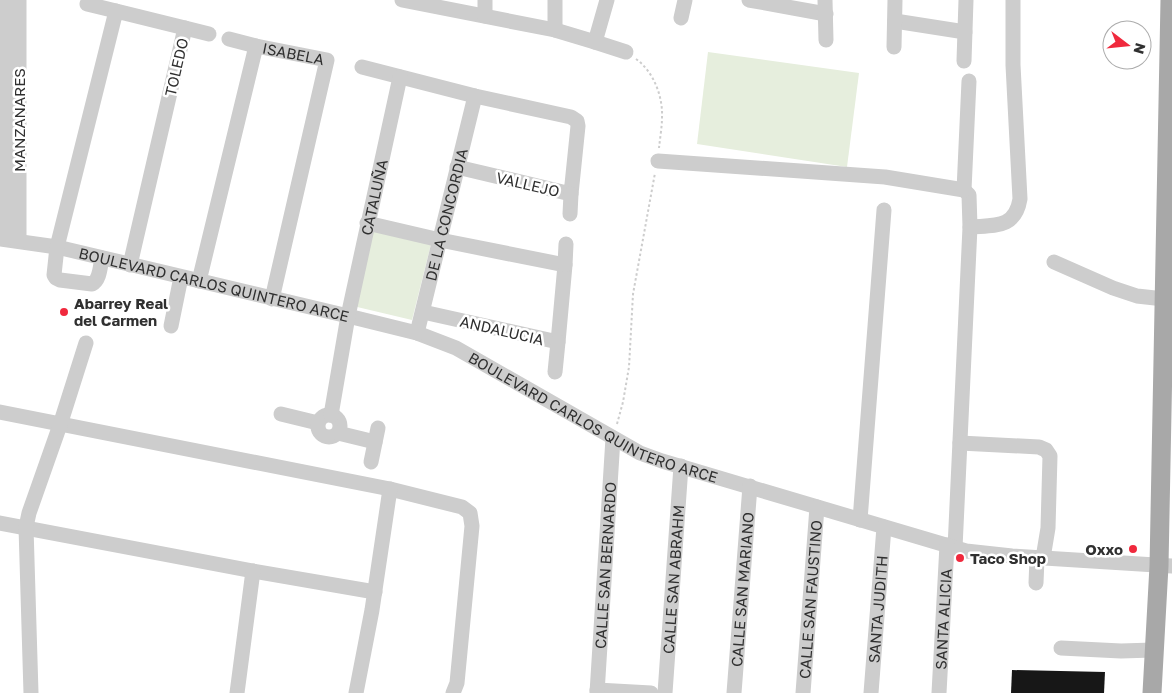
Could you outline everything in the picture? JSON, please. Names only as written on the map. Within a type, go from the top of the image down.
[{"type":"main road","points":[[1152,693],[1153,650],[1165,566],[1164,299],[1169,246],[1170,0]]},
{"type":"street","name":"MANZANARES","points":[[8,0],[3,55],[8,126],[8,240]]},
{"type":"street","name":"MANZANARES","points":[[8,126],[19,0]]},
{"type":"street","points":[[485,0],[485,16]]},
{"type":"street","points":[[555,0],[555,30]]},
{"type":"street","points":[[594,42],[607,0]]},
{"type":"street","points":[[681,18],[685,0]]},
{"type":"street","points":[[749,0],[825,7],[826,40]]},
{"type":"street","points":[[894,47],[895,0]]},
{"type":"street","points":[[964,61],[966,0]]},
{"type":"street","points":[[970,227],[1003,224],[1010,221],[1019,208],[1012,65],[1013,0]]},
{"type":"street","points":[[409,1],[555,30],[626,52]]},
{"type":"street","name":"TOLEDO","points":[[87,4],[185,28],[130,265]]},
{"type":"street","points":[[102,258],[96,282],[92,284],[60,280],[54,275],[57,247],[116,11]]},
{"type":"street","points":[[895,21],[965,32]]},
{"type":"street","points":[[185,28],[209,34]]},
{"type":"street","points":[[229,39],[256,46]]},
{"type":"street","name":"ISABELA","points":[[199,281],[256,46],[333,62],[272,299]]},
{"type":"street","points":[[362,67],[475,96]]},
{"type":"street","name":"CATALUÑA","points":[[325,419],[400,77]]},
{"type":"street","name":"SANTA ALICIA","points":[[939,693],[960,444],[970,227],[969,195],[964,190],[969,81]]},
{"type":"street","name":"DE LA CONCORDIA","points":[[417,333],[475,96]]},
{"type":"street","name":"VALLEJO","points":[[457,167],[571,194],[577,121],[571,117],[475,96]]},
{"type":"street","points":[[658,161],[885,177],[964,190]]},
{"type":"street","points":[[570,214],[571,194]]},
{"type":"street","points":[[860,520],[884,210]]},
{"type":"street","points":[[367,223],[565,265]]},
{"type":"street","name":"BOULEVARD CARLOS QUINTERO ARCE","points":[[8,240],[57,247],[417,333],[456,348],[640,453],[951,546],[986,554],[1165,566]]},
{"type":"street","name":"ANDALUCIA","points":[[422,312],[558,342],[566,244]]},
{"type":"street","points":[[1054,262],[1113,288],[1137,296],[1164,299]]},
{"type":"street","points":[[170,326],[181,277]]},
{"type":"street","points":[[555,372],[558,342]]},
{"type":"street","points":[[31,693],[26,527],[86,343]]},
{"type":"street","points":[[0,412],[390,489],[462,507],[470,513],[472,526],[457,683],[454,693]]},
{"type":"street","points":[[281,414],[325,419],[318,430],[324,436],[331,437],[338,433],[377,435],[371,462]]},
{"type":"street","name":"CALLE SAN BERNARDO","points":[[597,692],[613,438]]},
{"type":"street","points":[[960,444],[1039,446],[1046,450],[1050,456],[1048,528],[1036,583]]},
{"type":"street","name":"CALLE SAN ABRAHM","points":[[665,693],[681,466]]},
{"type":"street","name":"CALLE SAN MARIANO","points":[[734,693],[750,486]]},
{"type":"street","points":[[356,693],[390,489]]},
{"type":"street","name":"CALLE SAN FAUSTINO","points":[[803,693],[817,507]]},
{"type":"street","points":[[0,522],[253,571],[374,592]]},
{"type":"street","name":"SANTA JUDITH","points":[[871,693],[884,527]]},
{"type":"street","points":[[237,693],[253,571]]},
{"type":"street","points":[[1061,648],[1121,651],[1153,650]]},
{"type":"street","points":[[597,692],[651,693]]},
{"type":"path","points":[[613,438],[624,402],[629,367],[633,294],[658,161],[662,118],[661,101],[650,74],[639,61],[626,52]]},
{"type":"green space","points":[[708,52],[859,73],[847,167],[697,144]]},
{"type":"green space","points":[[370,229],[431,244],[412,320],[353,306]]},
{"type":"building","points":[[1012,670],[1105,672],[1104,693],[1011,693]]},
{"type":"place","name":"Abarrey Real del Carmen","points":[[64,312]]},
{"type":"place","name":"Oxxo","points":[[1133,549]]},
{"type":"place","name":"Taco Shop","points":[[960,558]]}]
